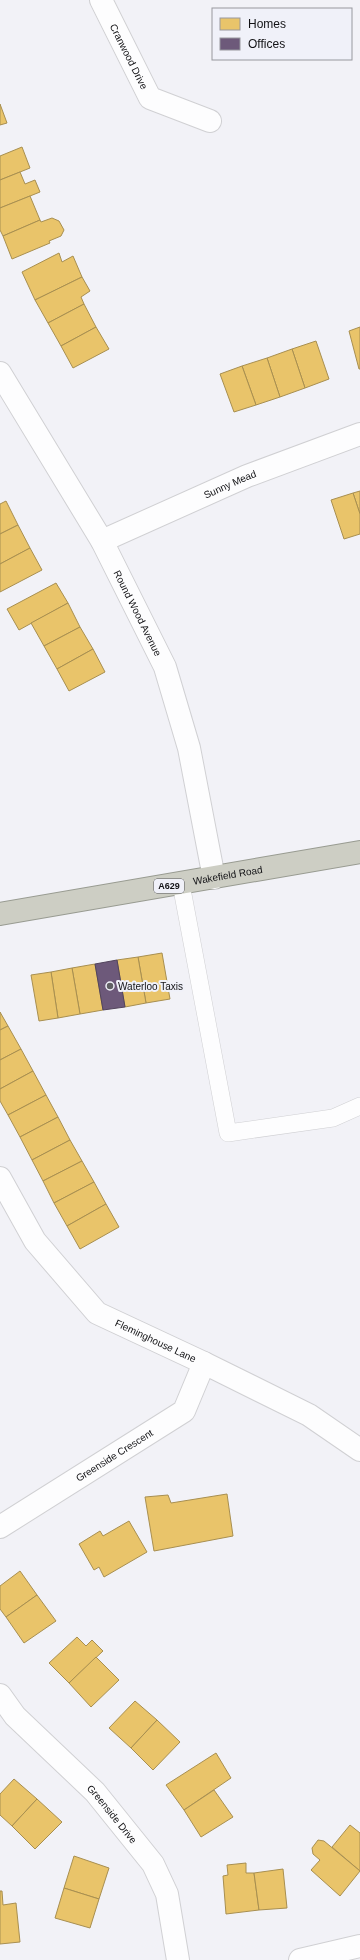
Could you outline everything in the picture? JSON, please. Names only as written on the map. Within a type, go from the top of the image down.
[{"type":"highway","name":"Wakefield Road","points":[[0,914],[360,852]]},
{"type":"street","name":"Cranwood Drive","points":[[101,0],[150,98],[210,121]]},
{"type":"street","name":"Round Wood Avenue","points":[[0,373],[102,541],[165,667],[189,748],[214,878]]},
{"type":"street","name":"Sunny Mead","points":[[102,541],[247,476],[360,434]]},
{"type":"street","name":"Fleminghouse Lane","points":[[0,1178],[35,1242],[97,1313],[204,1363],[309,1415],[360,1450]]},
{"type":"street","name":"Greenside Crescent","points":[[0,1527],[184,1411],[204,1363]]},
{"type":"street","name":"Greenside Drive","points":[[0,1695],[15,1716],[95,1792],[153,1864],[167,1894],[178,1960]]},
{"type":"street","points":[[300,1960],[360,1946]]},
{"type":"lane","points":[[181,884],[228,1133],[333,1118],[360,1106]]},
{"type":"building: Homes","points":[[0,104],[7,123],[0,125]]},
{"type":"building: Homes","points":[[22,147],[30,168],[0,180],[0,156]]},
{"type":"building: Homes","points":[[20,172],[25,184],[35,180],[40,192],[0,208],[0,180]]},
{"type":"building: Homes","points":[[30,196],[40,220],[3,236],[0,230],[0,208]]},
{"type":"building: Homes","points":[[52,218],[59,221],[64,230],[61,236],[49,241],[50,243],[12,259],[3,236],[40,220],[41,222]]},
{"type":"building: Homes","points":[[59,253],[62,262],[73,256],[82,277],[35,300],[22,272]]},
{"type":"building: Homes","points":[[82,277],[90,291],[81,297],[84,304],[48,323],[35,300]]},
{"type":"building: Homes","points":[[84,304],[96,327],[61,346],[48,323]]},
{"type":"building: Homes","points":[[96,327],[109,349],[73,368],[61,346]]},
{"type":"building: Homes","points":[[360,327],[360,369],[359,369],[349,331]]},
{"type":"building: Homes","points":[[316,341],[329,379],[305,388],[292,349]]},
{"type":"building: Homes","points":[[292,349],[305,388],[280,397],[267,358]]},
{"type":"building: Homes","points":[[267,358],[280,397],[256,405],[242,366]]},
{"type":"building: Homes","points":[[242,366],[256,405],[234,412],[220,374]]},
{"type":"building: Homes","points":[[360,491],[360,514],[353,493]]},
{"type":"building: Homes","points":[[353,493],[360,514],[360,534],[344,539],[331,500]]},
{"type":"building: Homes","points":[[6,501],[18,525],[0,534],[0,504]]},
{"type":"building: Homes","points":[[18,525],[30,548],[0,564],[0,534]]},
{"type":"building: Homes","points":[[30,548],[42,570],[0,592],[0,564]]},
{"type":"building: Homes","points":[[56,583],[68,603],[19,630],[7,609]]},
{"type":"building: Homes","points":[[68,603],[80,627],[44,646],[31,623]]},
{"type":"building: Homes","points":[[80,627],[93,649],[57,669],[44,646]]},
{"type":"building: Homes","points":[[93,649],[105,672],[69,691],[57,669]]},
{"type":"building: Homes","points":[[162,953],[170,999],[146,1003],[138,957]]},
{"type":"building: Homes","points":[[138,957],[146,1003],[125,1007],[117,960]]},
{"type":"building: Homes","points":[[95,964],[103,1010],[80,1014],[72,968]]},
{"type":"building: Homes","points":[[72,968],[80,1014],[58,1018],[51,972]]},
{"type":"building: Homes","points":[[51,972],[58,1018],[39,1021],[31,975]]},
{"type":"building: Homes","points":[[0,1012],[8,1026],[0,1030]]},
{"type":"building: Homes","points":[[8,1026],[21,1049],[0,1060],[0,1030]]},
{"type":"building: Homes","points":[[21,1049],[33,1071],[0,1089],[0,1060]]},
{"type":"building: Homes","points":[[33,1071],[46,1095],[8,1115],[0,1101],[0,1089]]},
{"type":"building: Homes","points":[[46,1095],[58,1117],[20,1137],[8,1115]]},
{"type":"building: Homes","points":[[58,1117],[70,1140],[32,1160],[20,1137]]},
{"type":"building: Homes","points":[[70,1140],[82,1161],[43,1181],[32,1160]]},
{"type":"building: Homes","points":[[82,1161],[94,1182],[54,1203],[43,1181]]},
{"type":"building: Homes","points":[[94,1182],[106,1204],[67,1226],[54,1203]]},
{"type":"building: Homes","points":[[106,1204],[119,1227],[80,1249],[67,1226]]},
{"type":"building: Homes","points":[[227,1494],[233,1536],[154,1551],[145,1497],[168,1495],[171,1503]]},
{"type":"building: Homes","points":[[129,1521],[147,1552],[104,1577],[99,1567],[94,1570],[79,1544],[100,1531],[103,1536]]},
{"type":"building: Homes","points":[[20,1571],[37,1595],[6,1617],[0,1609],[0,1586]]},
{"type":"building: Homes","points":[[37,1595],[56,1621],[24,1643],[6,1617]]},
{"type":"building: Homes","points":[[77,1637],[86,1646],[92,1640],[103,1651],[69,1683],[49,1663]]},
{"type":"building: Homes","points":[[96,1657],[119,1680],[91,1707],[69,1683]]},
{"type":"building: Homes","points":[[135,1701],[157,1720],[131,1748],[109,1728]]},
{"type":"building: Homes","points":[[157,1720],[180,1742],[153,1770],[131,1748]]},
{"type":"building: Homes","points":[[216,1753],[231,1778],[184,1810],[166,1785]]},
{"type":"building: Homes","points":[[14,1779],[37,1799],[12,1826],[0,1815],[0,1794]]},
{"type":"building: Homes","points":[[214,1790],[233,1817],[201,1837],[184,1810]]},
{"type":"building: Homes","points":[[37,1799],[62,1822],[35,1849],[12,1826]]},
{"type":"building: Homes","points":[[350,1825],[360,1833],[360,1871],[332,1847]]},
{"type":"building: Homes","points":[[318,1840],[324,1841],[360,1871],[340,1896],[311,1870],[320,1860],[313,1854],[312,1848]]},
{"type":"building: Homes","points":[[74,1856],[109,1868],[99,1899],[64,1888]]},
{"type":"building: Homes","points":[[246,1863],[246,1873],[254,1873],[259,1910],[226,1914],[223,1876],[228,1875],[227,1865]]},
{"type":"building: Homes","points":[[283,1869],[287,1908],[259,1910],[254,1873]]},
{"type":"building: Homes","points":[[64,1888],[99,1899],[90,1928],[55,1918]]},
{"type":"building: Homes","points":[[0,1891],[2,1891],[3,1905],[16,1903],[20,1942],[0,1944]]},
{"type":"building: Offices","name":"Waterloo Taxis","points":[[117,960],[125,1007],[103,1010],[95,964]]},
{"type":"place","name":"Waterloo Taxis","points":[[110,986]]}]
